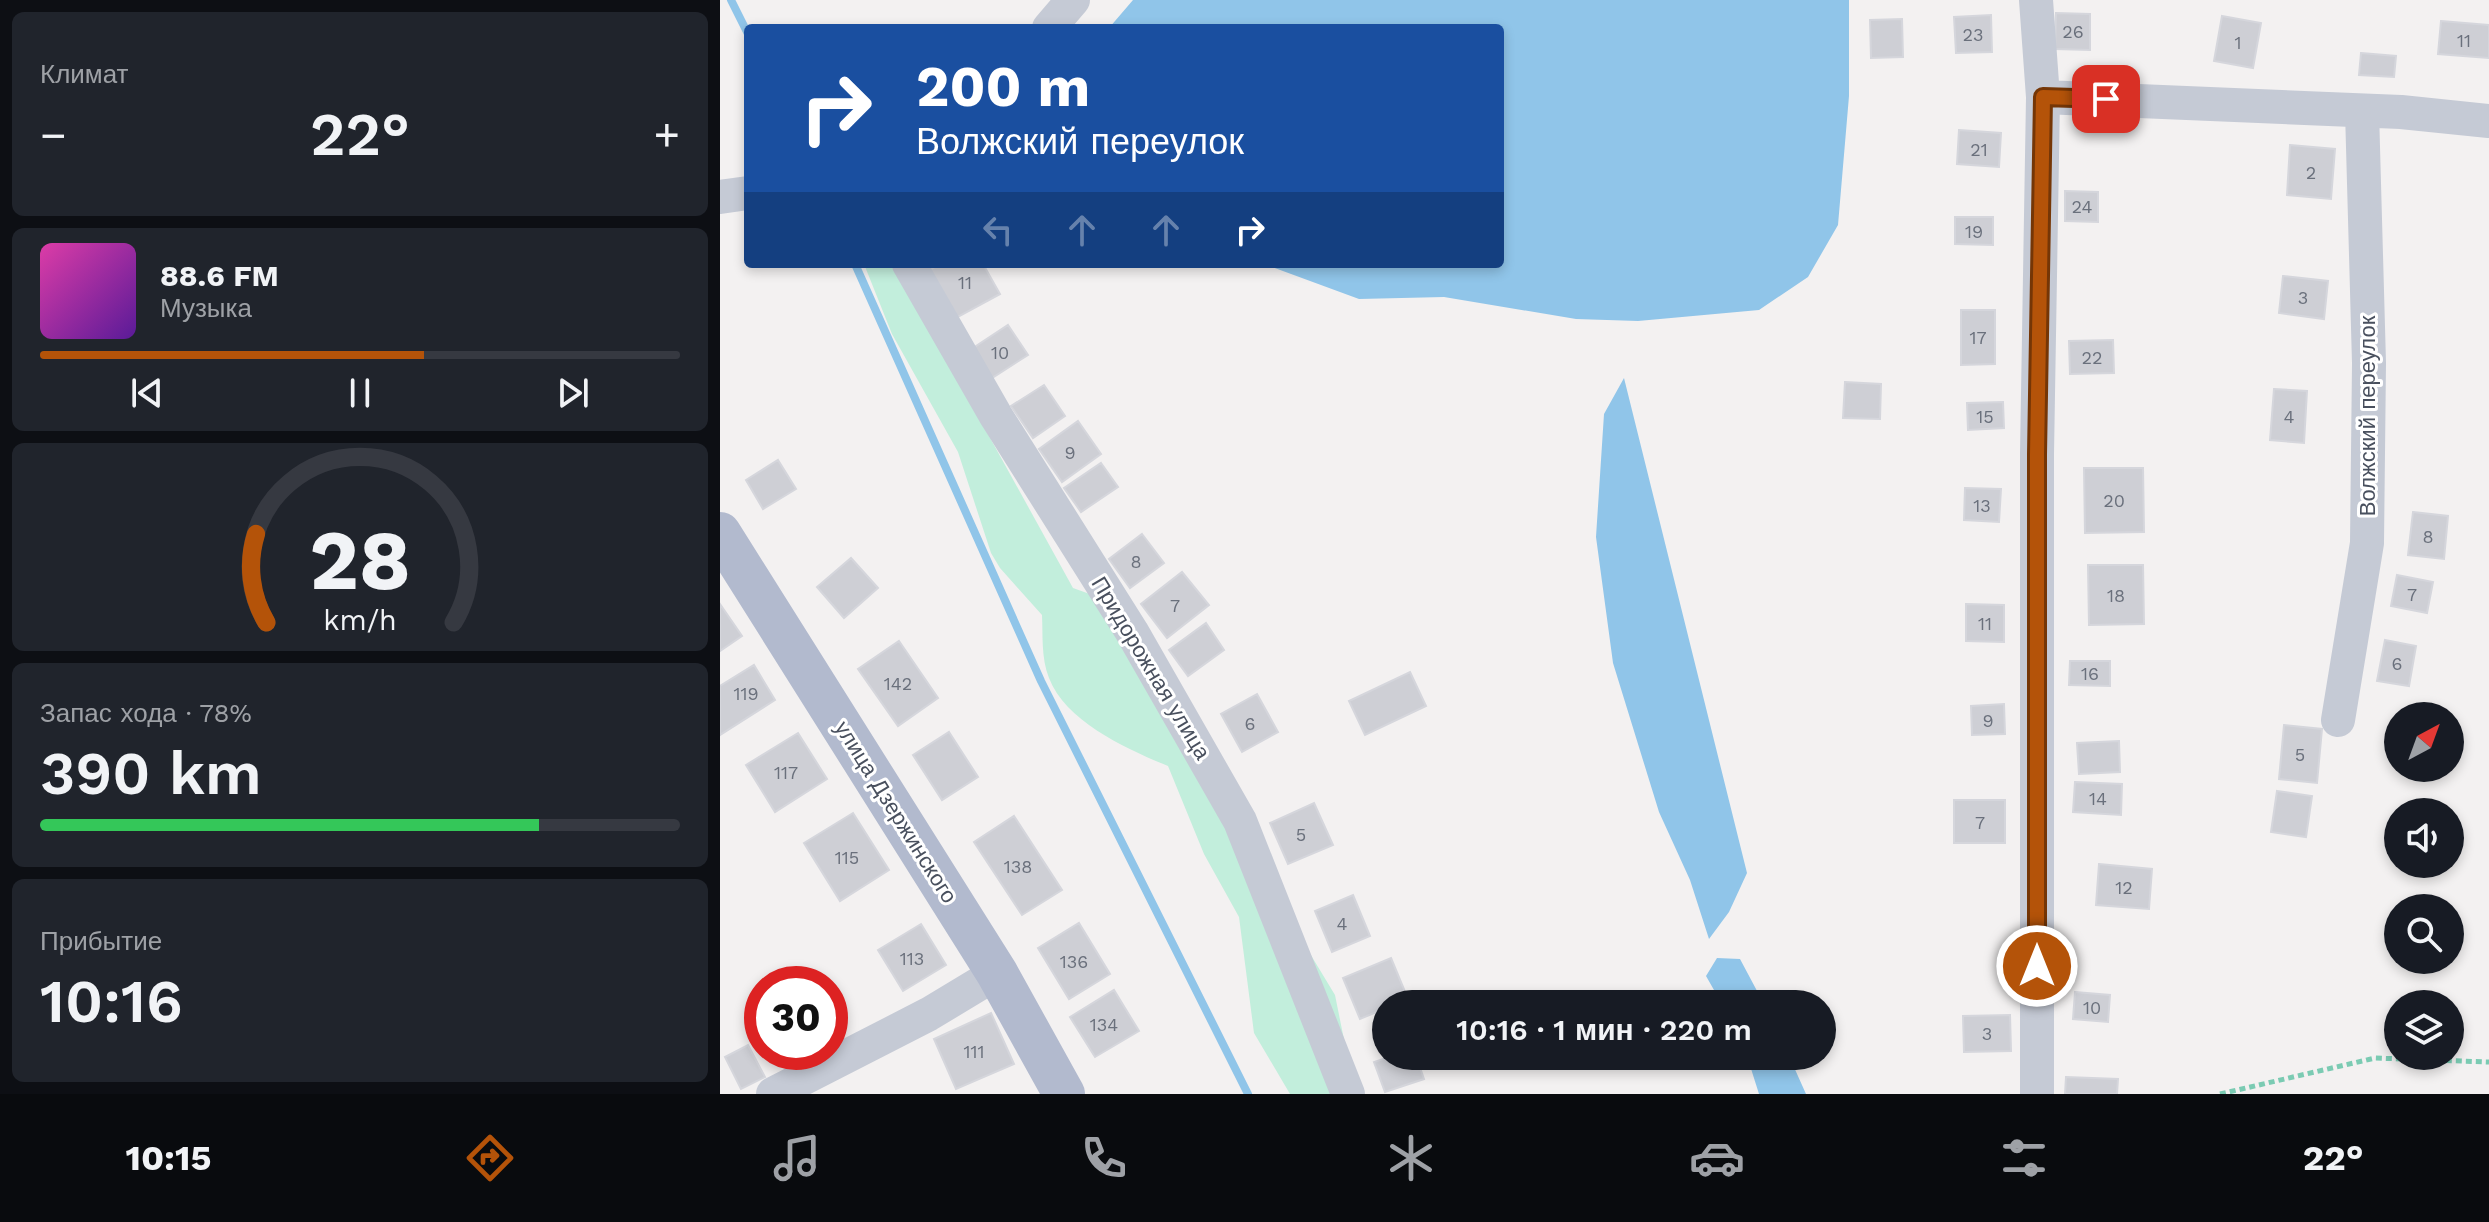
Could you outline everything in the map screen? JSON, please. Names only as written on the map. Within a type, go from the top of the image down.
[{"type":"main road","name":"улица Дзержинского","points":[[720,533],[997,973],[1064,1094]]},
{"type":"street","points":[[1052,24],[1073,0]]},
{"type":"street","points":[[2036,0],[2043,97],[2037,454],[2037,1094]]},
{"type":"street","points":[[2043,97],[2362,111],[2489,121]]},
{"type":"street","name":"Волжский переулок","points":[[2338,720],[2367,543],[2369,363],[2362,111]]},
{"type":"street","points":[[720,197],[744,194]]},
{"type":"street","name":"Придорожная улица","points":[[911,268],[996,416],[1132,632],[1240,821],[1348,1094]]},
{"type":"street","points":[[773,1094],[929,1014],[997,973]]},
{"type":"path","points":[[2220,1094],[2375,1058],[2489,1062]]},
{"type":"green space","points":[[866,268],[896,268],[1073,588],[1123,606],[1234,828],[1335,995],[1355,1094],[1290,1094],[1254,1033],[1239,917],[1204,854],[1168,766],[1117,742],[1083,721],[1057,694],[1045,663],[1042,615],[1000,568],[991,553],[958,452],[892,334]]},
{"type":"water","points":[[1133,0],[1849,0],[1849,96],[1838,225],[1808,277],[1759,310],[1638,321],[1576,319],[1444,297],[1359,299],[1275,268],[1504,268],[1504,24],[1112,24]]},
{"type":"water","points":[[1624,378],[1747,873],[1729,912],[1709,939],[1690,880],[1659,812],[1613,663],[1596,537],[1604,414]]},
{"type":"water","points":[[1717,958],[1740,959],[1757,990],[1714,990],[1706,976]]},
{"type":"water","points":[[1751,1070],[1795,1070],[1806,1094],[1759,1094]]},
{"type":"building","points":[[2056,13],[2090,14],[2090,50],[2055,49]]},
{"type":"building","points":[[1991,15],[1992,52],[1956,53],[1954,17]]},
{"type":"building","points":[[2222,16],[2261,23],[2253,68],[2214,61]]},
{"type":"building","points":[[1902,19],[1903,57],[1871,58],[1870,20]]},
{"type":"building","points":[[2441,21],[2489,25],[2489,58],[2438,54]]},
{"type":"building","points":[[2361,53],[2396,56],[2394,77],[2359,75]]},
{"type":"building","points":[[1959,130],[2001,133],[1999,167],[1957,164]]},
{"type":"building","points":[[2290,145],[2335,149],[2331,199],[2287,195]]},
{"type":"building","points":[[2065,191],[2098,192],[2098,222],[2065,221]]},
{"type":"building","points":[[1955,217],[1993,217],[1993,245],[1955,244]]},
{"type":"building","points":[[985,268],[1000,294],[956,318],[929,270]]},
{"type":"building","points":[[2283,276],[2328,281],[2324,319],[2279,313]]},
{"type":"building","points":[[1961,310],[1995,310],[1995,364],[1961,365]]},
{"type":"building","points":[[1008,325],[1028,355],[992,378],[973,348]]},
{"type":"building","points":[[2113,340],[2114,373],[2070,374],[2069,341]]},
{"type":"building","points":[[1845,382],[1881,384],[1880,419],[1843,418]]},
{"type":"building","points":[[1044,385],[1065,416],[1033,438],[1011,406]]},
{"type":"building","points":[[2274,389],[2307,391],[2304,443],[2270,440]]},
{"type":"building","points":[[2003,402],[2004,428],[1968,430],[1967,403]]},
{"type":"building","points":[[1078,421],[1101,454],[1062,482],[1039,449]]},
{"type":"building","points":[[778,460],[796,489],[763,509],[746,480]]},
{"type":"building","points":[[1101,463],[1118,487],[1081,512],[1064,488]]},
{"type":"building","points":[[2084,468],[2143,468],[2144,532],[2085,533]]},
{"type":"building","points":[[1965,488],[2001,489],[1999,522],[1964,520]]},
{"type":"building","points":[[2413,512],[2448,516],[2444,559],[2408,555]]},
{"type":"building","points":[[1142,534],[1164,563],[1130,588],[1109,559]]},
{"type":"building","points":[[851,558],[878,588],[844,618],[817,587]]},
{"type":"building","points":[[2088,565],[2143,565],[2144,624],[2089,625]]},
{"type":"building","points":[[1182,572],[1209,605],[1167,638],[1141,604]]},
{"type":"building","points":[[2397,575],[2433,582],[2427,613],[2391,606]]},
{"type":"building","points":[[720,604],[742,636],[720,651]]},
{"type":"building","points":[[1966,604],[2004,605],[2004,642],[1966,641]]},
{"type":"building","points":[[1206,623],[1224,650],[1188,676],[1169,650]]},
{"type":"building","points":[[2385,640],[2416,646],[2409,686],[2377,681]]},
{"type":"building","points":[[899,641],[938,698],[898,726],[858,669]]},
{"type":"building","points":[[2070,661],[2110,661],[2110,686],[2069,685]]},
{"type":"building","points":[[754,665],[775,700],[720,735],[720,686]]},
{"type":"building","points":[[1410,672],[1426,706],[1365,735],[1349,701]]},
{"type":"building","points":[[1257,694],[1278,732],[1242,752],[1221,714]]},
{"type":"building","points":[[2004,704],[2005,734],[1972,735],[1971,706]]},
{"type":"building","points":[[2284,725],[2322,729],[2317,783],[2279,779]]},
{"type":"building","points":[[949,732],[978,777],[942,800],[913,755]]},
{"type":"building","points":[[798,733],[827,779],[775,812],[746,765]]},
{"type":"building","points":[[2119,741],[2120,772],[2079,774],[2077,743]]},
{"type":"building","points":[[2075,782],[2122,784],[2121,815],[2073,812]]},
{"type":"building","points":[[2277,791],[2312,796],[2306,837],[2271,832]]},
{"type":"building","points":[[1954,800],[2005,800],[2005,843],[1954,843]]},
{"type":"building","points":[[1314,803],[1333,845],[1288,864],[1270,823]]},
{"type":"building","points":[[853,813],[889,870],[840,901],[804,843]]},
{"type":"building","points":[[1014,816],[1062,890],[1022,915],[974,842]]},
{"type":"building","points":[[2099,864],[2152,869],[2149,909],[2096,905]]},
{"type":"building","points":[[1353,895],[1370,936],[1332,952],[1315,911]]},
{"type":"building","points":[[1079,923],[1110,974],[1069,999],[1038,948]]},
{"type":"building","points":[[921,924],[946,965],[903,991],[878,950]]},
{"type":"building","points":[[1391,958],[1404,990],[1372,990],[1372,1014],[1360,1019],[1343,978]]},
{"type":"building","points":[[1114,990],[1139,1031],[1095,1057],[1070,1017]]},
{"type":"building","points":[[2075,992],[2110,995],[2108,1022],[2073,1019]]},
{"type":"building","points":[[991,1013],[1014,1064],[956,1089],[934,1039]]},
{"type":"building","points":[[2010,1015],[2011,1051],[1964,1052],[1963,1016]]},
{"type":"building","points":[[744,1047],[744,1070],[761,1070],[765,1077],[741,1089],[725,1057]]},
{"type":"building","points":[[1377,1070],[1421,1070],[1424,1079],[1385,1092]]},
{"type":"building","points":[[2066,1077],[2118,1079],[2117,1094],[2065,1094]]},
{"type":"waterway","points":[[731,0],[744,26]]},
{"type":"waterway","points":[[857,268],[1041,681],[1248,1094]]},
{"type":"route","points":[[2037,966],[2037,454],[2043,97],[2106,99]]}]
